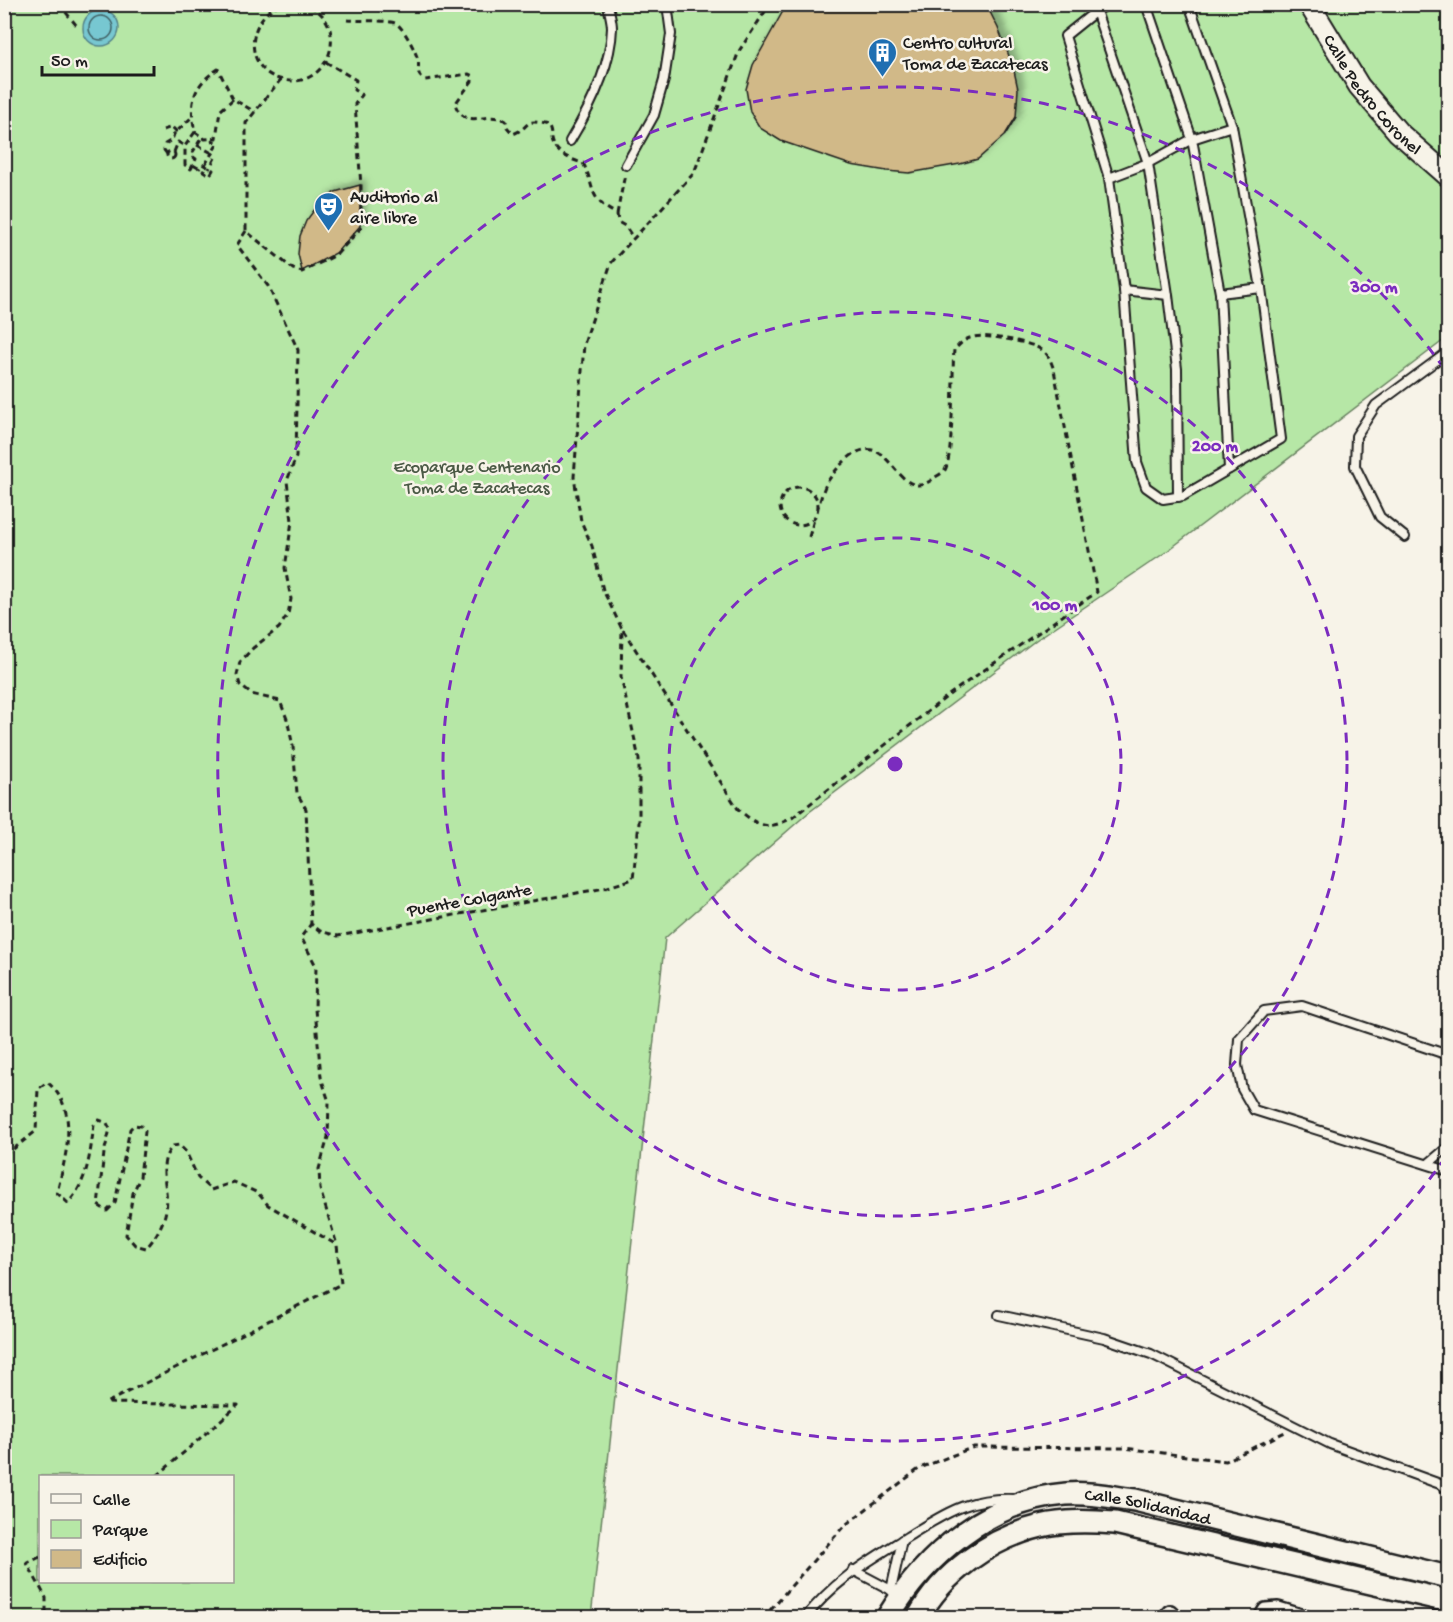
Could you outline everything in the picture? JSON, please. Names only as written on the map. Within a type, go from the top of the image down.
[{"type":"main road","name":"Calle Solidaridad","points":[[887,1617],[895,1595],[951,1540],[1010,1507],[1066,1494],[1093,1494],[1135,1500],[1449,1577]]},
{"type":"main road","name":"Calle Solidaridad","points":[[918,1617],[925,1604],[944,1582],[983,1551],[1031,1529],[1070,1521],[1115,1523],[1449,1602]]},
{"type":"street","name":"Calle Pedro Coronel","points":[[1309,4],[1359,86],[1398,132],[1449,176]]},
{"type":"street","points":[[1264,1614],[1278,1610],[1304,1617]]},
{"type":"lane","points":[[570,141],[587,113],[604,73],[612,27],[608,4]]},
{"type":"lane","points":[[626,165],[654,115],[664,80],[671,34],[667,4]]},
{"type":"lane","points":[[1109,4],[1096,11],[1065,36],[1109,178],[1124,290],[1137,462],[1146,487],[1163,499],[1183,496],[1281,439],[1261,288],[1232,126],[1189,4]]},
{"type":"lane","points":[[1146,4],[1192,139],[1220,292],[1230,469]]},
{"type":"lane","points":[[1096,11],[1148,163],[1177,369],[1178,497]]},
{"type":"lane","points":[[1109,178],[1148,163],[1192,139],[1232,126]]},
{"type":"lane","points":[[1220,292],[1261,288]]},
{"type":"lane","points":[[1124,290],[1168,295]]},
{"type":"lane","points":[[1405,537],[1380,517],[1355,466],[1356,436],[1376,405],[1449,352]]},
{"type":"lane","points":[[1449,1055],[1302,1006],[1264,1011],[1239,1039],[1237,1065],[1242,1089],[1254,1110],[1449,1171]]},
{"type":"lane","points":[[1428,1164],[1449,1147]]},
{"type":"lane","points":[[999,1315],[1104,1338],[1151,1354],[1330,1444],[1440,1484],[1449,1490]]},
{"type":"lane","points":[[805,1617],[819,1600],[853,1570],[932,1521],[963,1506],[995,1498],[1038,1500]]},
{"type":"lane","points":[[853,1570],[895,1595],[902,1540]]},
{"type":"path","points":[[59,4],[77,26]]},
{"type":"path","points":[[280,4],[271,8],[255,28],[253,41],[255,54],[270,74],[294,81],[318,72],[326,62],[331,49],[332,36],[328,23],[320,13],[305,4]]},
{"type":"path","points":[[770,4],[739,51],[694,173],[611,263],[584,344],[574,477],[581,521],[592,546],[603,590],[622,629],[738,809],[755,824],[769,826],[792,818],[954,691],[1097,592],[1054,370],[1043,350],[1023,341],[974,336],[963,341],[954,350],[950,452],[945,470],[930,482],[919,485],[908,482],[881,453],[871,449],[860,451],[847,459],[827,482],[809,537]]},
{"type":"path","points":[[347,20],[396,23],[411,44],[418,61],[417,70],[421,78],[425,80],[469,74],[473,76],[472,81],[455,104],[463,116],[473,120],[503,118],[513,134],[532,121],[549,125],[553,131],[552,142],[560,153],[583,163],[592,192],[600,202],[617,214]]},
{"type":"path","points":[[246,231],[293,269],[302,272],[336,255],[361,228],[361,186],[355,104],[362,94],[354,90],[356,80],[326,62]]},
{"type":"path","points":[[199,169],[218,143],[195,132],[191,111],[199,85],[207,76],[218,69],[233,99],[255,112]]},
{"type":"path","points":[[158,1475],[238,1405],[106,1403],[341,1284],[337,1245],[320,1189],[319,1169],[328,1137],[329,1102],[321,1077],[315,1009],[316,966],[301,937],[311,924],[306,809],[297,793],[293,746],[287,719],[279,701],[251,694],[240,685],[237,675],[240,662],[253,648],[279,628],[288,614],[291,598],[285,568],[292,521],[287,481],[296,457],[298,350],[268,286],[237,245],[246,231],[246,123],[281,79]]},
{"type":"path","points":[[209,139],[216,138],[220,111],[233,99]]},
{"type":"path","points":[[185,146],[178,142],[174,153],[175,158],[171,160],[164,150],[165,144],[172,140],[192,117]]},
{"type":"path","points":[[163,130],[172,127],[177,132]]},
{"type":"path","points":[[195,132],[185,146],[185,165],[191,169],[196,159],[191,155],[202,137]]},
{"type":"path","points":[[197,145],[216,156],[209,169]]},
{"type":"path","points":[[168,154],[170,151],[174,153]]},
{"type":"path","points":[[193,165],[210,175],[213,170],[204,165]]},
{"type":"path","points":[[626,165],[617,214],[618,222],[625,226],[634,239]]},
{"type":"path","points":[[816,515],[806,523],[793,524],[787,521],[780,510],[782,497],[791,489],[804,487],[814,494],[818,507]]},
{"type":"path","name":"Puente Colgante","points":[[311,924],[320,931],[339,936],[605,888],[633,879],[639,823],[639,759],[621,677],[622,629]]},
{"type":"path","points":[[4,1154],[36,1131],[38,1089],[47,1082],[57,1091],[63,1101],[68,1145],[57,1193],[68,1203],[80,1190],[88,1163],[94,1125],[99,1120],[106,1123],[110,1129],[104,1153],[98,1205],[107,1211],[115,1203],[130,1129],[134,1125],[141,1126],[145,1131],[140,1177],[133,1193],[126,1234],[135,1245],[146,1248],[154,1239],[166,1210],[164,1171],[166,1152],[173,1146],[179,1145],[186,1152],[198,1178],[211,1190],[234,1182],[258,1193],[268,1205],[337,1245]]},
{"type":"path","points":[[763,1617],[844,1526],[920,1468],[974,1447],[1124,1448],[1226,1461],[1295,1428]]},
{"type":"path","points":[[39,1557],[27,1563],[46,1598],[46,1617]]},
{"type":"green space","name":"Ecoparque Centenario Toma de Zacatecas","points":[[5,5],[1448,5],[1448,337],[1166,552],[1036,640],[808,813],[665,938],[591,1617],[5,1618]]},
{"type":"water","points":[[101,10],[114,15],[119,28],[114,41],[101,46],[88,41],[83,28],[88,15]]},
{"type":"building","name":"Centro cultural Toma de Zacatecas","points":[[787,4],[986,4],[1013,66],[1018,89],[1016,117],[1005,135],[978,159],[909,173],[851,165],[781,141],[760,128],[750,112],[746,89],[753,65]]},
{"type":"building","name":"Auditorio al aire libre","points":[[360,185],[360,226],[336,253],[302,271],[298,254],[300,236],[306,221],[318,205],[335,192]]},
{"type":"place","name":"Centro cultural Toma de Zacatecas","points":[[882,78]]},
{"type":"place","name":"Auditorio al aire libre","points":[[329,232]]}]
